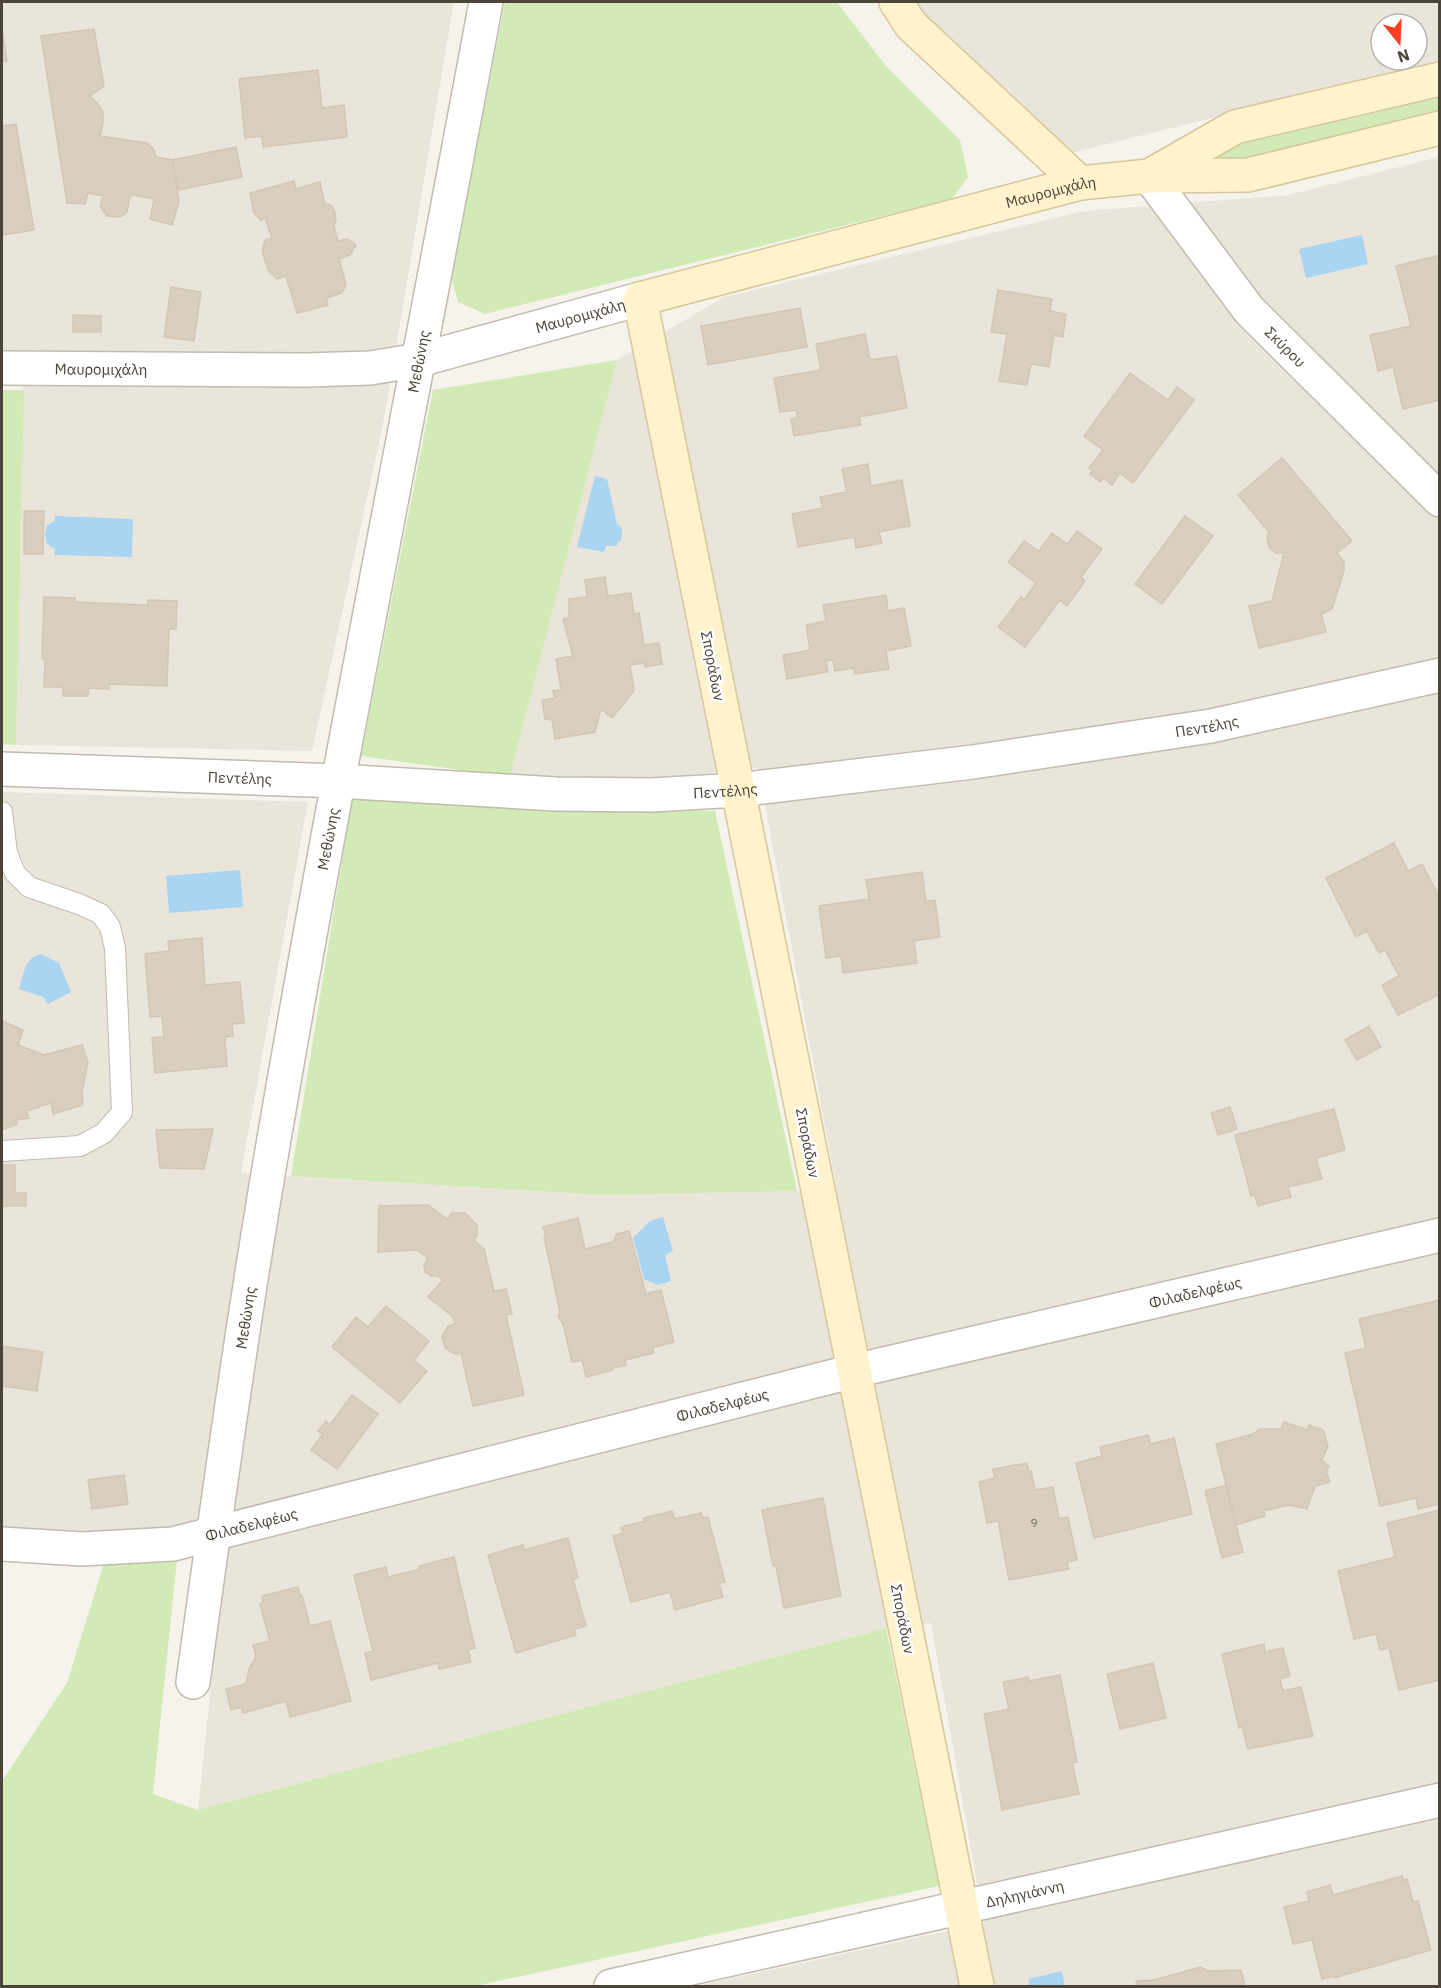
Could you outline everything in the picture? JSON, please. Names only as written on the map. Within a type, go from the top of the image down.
[{"type":"street","name":"Μεθώνης","points":[[193,1682],[213,1534],[273,1142],[338,781],[486,2]]},
{"type":"street","points":[[896,2],[911,25],[1080,183]]},
{"type":"street","name":"Μαυρομιχάλη","points":[[1149,176],[1235,127],[1440,79]]},
{"type":"street","name":"Μαυρομιχάλη","points":[[2,368],[307,370],[370,368],[419,360],[1080,183],[1149,176],[1248,175],[1440,128]]},
{"type":"street","name":"Σκύρου","points":[[1149,176],[1249,310],[1440,500]]},
{"type":"street","name":"Σποράδων","points":[[640,299],[977,1986]]},
{"type":"street","name":"Πεντέλης","points":[[2,768],[338,781],[568,794],[652,795],[738,790],[973,762],[1211,726],[1440,675]]},
{"type":"street","name":"Φιλαδελφέως","points":[[2,1544],[82,1549],[173,1544],[854,1371],[1440,1235]]},
{"type":"street","name":"Δηληγιάννη","points":[[611,1986],[1440,1800]]},
{"type":"lane","points":[[2,812],[7,854],[15,873],[29,887],[101,914],[110,927],[115,948],[122,1112],[104,1134],[80,1146],[2,1151]]},
{"type":"shaded area","points":[[2,2],[454,2],[384,419],[312,751],[16,745],[24,351],[2,350]]},
{"type":"shaded area","points":[[888,2],[1439,2],[1439,62],[1429,64],[1429,12],[1369,12],[1369,72],[1398,72],[1062,155]]},
{"type":"shaded area","points":[[1439,157],[1439,1986],[697,1986],[984,1923],[931,1623],[886,1628],[198,1810],[228,1524],[181,1533],[2,1536],[2,792],[308,802],[241,1173],[600,1195],[837,1190],[758,768],[664,777],[510,777],[617,360],[724,297],[1084,211],[1288,195]]},
{"type":"green space","points":[[505,2],[837,2],[885,65],[960,140],[968,177],[952,199],[485,314],[458,302],[451,278]]},
{"type":"green space","points":[[1439,96],[1439,112],[1195,170],[1190,156]]},
{"type":"green space","points":[[617,360],[510,777],[361,756],[433,390]]},
{"type":"green space","points":[[2,390],[24,390],[16,745],[2,744]]},
{"type":"green space","points":[[352,799],[547,809],[715,811],[797,1191],[600,1195],[291,1176]]},
{"type":"green space","points":[[177,1559],[153,1794],[198,1810],[886,1628],[939,1886],[475,1986],[2,1986],[2,1781],[67,1683],[104,1563]]},
{"type":"water","points":[[1362,235],[1368,264],[1306,278],[1299,249]]},
{"type":"water","points":[[595,476],[607,479],[617,524],[622,528],[621,541],[617,542],[617,546],[606,546],[604,552],[577,547]]},
{"type":"water","points":[[55,516],[133,519],[132,557],[54,555],[55,549],[47,544],[45,534],[47,525],[55,521]]},
{"type":"water","points":[[240,870],[243,907],[169,913],[166,876]]},
{"type":"water","points":[[41,954],[59,963],[71,992],[48,1004],[43,997],[19,989],[28,963]]},
{"type":"water","points":[[663,1217],[673,1251],[665,1255],[671,1281],[658,1285],[644,1279],[633,1238],[650,1221]]},
{"type":"water","points":[[1062,1971],[1065,1986],[1030,1986],[1028,1979]]},
{"type":"building","points":[[2,29],[7,61],[2,62]]},
{"type":"building","points":[[94,29],[104,86],[90,96],[103,112],[100,136],[147,143],[154,150],[156,157],[172,160],[179,201],[172,225],[150,219],[154,199],[133,195],[130,197],[127,212],[120,217],[107,216],[100,206],[103,196],[88,193],[85,204],[67,203],[41,36]]},
{"type":"building","points":[[318,70],[322,108],[344,105],[347,137],[263,147],[262,136],[245,138],[239,79]]},
{"type":"building","points":[[16,124],[34,230],[2,235],[2,126]]},
{"type":"building","points":[[236,147],[242,177],[178,190],[172,160]]},
{"type":"building","points":[[294,181],[296,189],[320,182],[325,204],[331,205],[335,212],[334,226],[338,241],[347,239],[356,245],[350,255],[339,259],[346,285],[342,293],[326,298],[328,305],[297,313],[286,276],[277,279],[268,270],[262,251],[265,240],[272,238],[265,218],[261,220],[254,213],[250,193]]},
{"type":"building","points":[[1440,255],[1440,400],[1403,409],[1393,367],[1378,371],[1370,335],[1411,326],[1396,266]]},
{"type":"building","points":[[171,287],[201,292],[194,341],[164,337]]},
{"type":"building","points":[[998,290],[1052,299],[1050,311],[1066,314],[1063,337],[1054,335],[1049,367],[1031,364],[1027,385],[999,381],[1007,334],[991,332]]},
{"type":"building","points":[[800,308],[807,347],[708,365],[701,326]]},
{"type":"building","points":[[73,315],[101,316],[101,332],[73,332]]},
{"type":"building","points":[[865,334],[870,360],[897,356],[907,408],[859,417],[861,425],[794,436],[791,419],[798,418],[796,410],[780,412],[774,378],[821,370],[816,344]]},
{"type":"building","points":[[1130,373],[1168,400],[1177,387],[1194,400],[1133,483],[1120,473],[1112,485],[1104,478],[1100,482],[1090,474],[1093,470],[1089,468],[1103,450],[1084,436]]},
{"type":"building","points":[[1282,458],[1352,541],[1337,553],[1344,562],[1344,571],[1332,609],[1321,614],[1326,632],[1259,648],[1249,606],[1272,601],[1284,553],[1276,553],[1269,547],[1267,538],[1269,532],[1238,495]]},
{"type":"building","points":[[868,464],[871,486],[902,480],[910,526],[879,532],[882,543],[856,548],[854,537],[798,547],[792,514],[823,508],[820,497],[847,492],[842,469]]},
{"type":"building","points":[[24,511],[44,511],[43,554],[24,554]]},
{"type":"building","points":[[1185,516],[1213,536],[1162,604],[1135,584]]},
{"type":"building","points":[[1077,531],[1102,549],[1081,577],[1085,581],[1067,606],[1060,600],[1025,647],[998,627],[1021,597],[1024,600],[1036,583],[1008,562],[1024,541],[1039,551],[1052,533],[1067,544]]},
{"type":"building","points":[[605,577],[608,596],[631,593],[634,614],[639,613],[644,645],[659,643],[662,664],[645,667],[644,663],[630,665],[634,691],[612,718],[601,709],[595,732],[555,739],[552,720],[545,719],[542,700],[555,698],[553,691],[561,690],[556,659],[573,656],[563,619],[569,618],[569,599],[587,597],[585,580]]},
{"type":"building","points":[[886,595],[888,611],[904,608],[911,646],[886,651],[889,669],[855,674],[854,668],[835,671],[833,660],[826,661],[828,672],[787,679],[783,655],[810,650],[806,625],[826,621],[823,605]]},
{"type":"building","points":[[44,597],[75,598],[75,602],[148,605],[148,600],[177,601],[176,629],[169,629],[167,686],[109,684],[109,689],[89,688],[88,696],[63,696],[63,687],[44,687],[45,659],[42,659]]},
{"type":"building","points":[[1394,843],[1408,871],[1422,864],[1440,898],[1440,994],[1398,1015],[1382,985],[1399,976],[1385,950],[1379,953],[1367,931],[1356,937],[1326,878]]},
{"type":"building","points":[[922,872],[926,901],[935,900],[940,937],[914,941],[917,963],[843,973],[841,956],[826,958],[819,906],[869,899],[866,880]]},
{"type":"building","points":[[202,938],[205,985],[240,982],[244,1023],[232,1024],[233,1036],[225,1037],[227,1066],[155,1073],[152,1038],[164,1037],[162,1016],[150,1017],[145,954],[169,951],[168,941]]},
{"type":"building","points":[[2,1021],[23,1030],[18,1045],[44,1055],[82,1045],[88,1062],[82,1092],[83,1105],[53,1114],[51,1103],[26,1111],[29,1118],[16,1120],[17,1124],[2,1130]]},
{"type":"building","points":[[1369,1026],[1381,1047],[1357,1060],[1345,1040]]},
{"type":"building","points":[[1230,1107],[1237,1129],[1218,1135],[1211,1113]]},
{"type":"building","points":[[1334,1109],[1345,1150],[1316,1158],[1322,1179],[1288,1187],[1291,1197],[1258,1206],[1255,1195],[1251,1196],[1235,1135]]},
{"type":"building","points":[[213,1129],[204,1169],[160,1168],[156,1130]]},
{"type":"building","points":[[2,1165],[15,1165],[15,1193],[26,1193],[26,1206],[2,1206]]},
{"type":"building","points":[[428,1205],[447,1219],[452,1213],[465,1213],[477,1225],[477,1236],[474,1240],[484,1249],[494,1291],[506,1289],[512,1314],[506,1315],[524,1395],[473,1406],[461,1353],[455,1354],[445,1348],[442,1336],[448,1326],[455,1324],[453,1317],[428,1297],[443,1280],[425,1272],[424,1265],[428,1258],[417,1250],[378,1252],[379,1206]]},
{"type":"building","points":[[578,1218],[585,1249],[613,1242],[617,1234],[629,1231],[646,1294],[661,1290],[674,1342],[652,1348],[654,1353],[625,1360],[626,1365],[586,1377],[582,1360],[572,1362],[563,1324],[558,1317],[560,1312],[543,1227]]},
{"type":"building","points":[[1440,1300],[1440,1504],[1418,1509],[1416,1498],[1380,1506],[1345,1353],[1366,1348],[1359,1319]]},
{"type":"building","points":[[386,1306],[429,1341],[414,1360],[427,1371],[400,1403],[332,1347],[356,1317],[368,1327]]},
{"type":"building","points":[[2,1346],[43,1352],[37,1391],[2,1386]]},
{"type":"building","points":[[352,1395],[378,1414],[337,1469],[311,1450],[323,1434],[318,1431],[326,1421],[330,1425]]},
{"type":"building","points":[[1284,1422],[1308,1430],[1309,1425],[1323,1430],[1328,1446],[1322,1460],[1329,1466],[1326,1472],[1330,1482],[1315,1486],[1307,1509],[1288,1505],[1264,1511],[1265,1516],[1236,1525],[1216,1444],[1253,1434],[1260,1429],[1281,1429]]},
{"type":"building","points":[[1148,1435],[1151,1444],[1174,1438],[1192,1514],[1094,1538],[1076,1463],[1102,1456],[1100,1447]]},
{"type":"building","points":[[1027,1463],[1035,1490],[1053,1487],[1059,1519],[1068,1517],[1077,1560],[1067,1562],[1069,1569],[1009,1580],[998,1521],[987,1523],[979,1482],[995,1478],[993,1469]]},
{"type":"building","points":[[124,1475],[128,1504],[92,1509],[88,1480]]},
{"type":"building","points":[[1226,1485],[1243,1552],[1222,1558],[1205,1491]]},
{"type":"building","points":[[823,1498],[841,1596],[784,1608],[762,1510]]},
{"type":"building","points":[[1440,1510],[1440,1680],[1399,1690],[1389,1648],[1380,1650],[1376,1634],[1354,1639],[1338,1571],[1395,1557],[1387,1523]]},
{"type":"building","points":[[672,1511],[675,1519],[701,1513],[703,1518],[708,1517],[725,1582],[719,1583],[723,1597],[675,1610],[670,1592],[631,1602],[613,1536],[623,1533],[621,1527]]},
{"type":"building","points":[[568,1538],[578,1578],[573,1579],[586,1626],[574,1629],[576,1635],[516,1653],[488,1555],[523,1545],[524,1550]]},
{"type":"building","points":[[454,1557],[475,1648],[468,1650],[471,1662],[439,1669],[438,1663],[371,1680],[365,1653],[373,1651],[354,1575],[386,1567],[388,1577]]},
{"type":"building","points":[[298,1587],[310,1626],[330,1621],[351,1701],[290,1717],[286,1701],[243,1713],[241,1707],[231,1710],[226,1689],[246,1684],[249,1669],[256,1657],[253,1645],[270,1641],[260,1604],[263,1603],[262,1596]]},
{"type":"building","points":[[1264,1644],[1265,1652],[1283,1648],[1290,1676],[1280,1679],[1283,1691],[1301,1687],[1313,1736],[1248,1749],[1242,1727],[1239,1728],[1222,1654]]},
{"type":"building","points":[[1153,1663],[1166,1718],[1120,1729],[1107,1674]]},
{"type":"building","points":[[1060,1675],[1077,1762],[1072,1763],[1079,1794],[1002,1810],[984,1714],[1009,1709],[1003,1682],[1028,1677],[1029,1681]]},
{"type":"building","points":[[1402,1876],[1403,1880],[1407,1879],[1413,1902],[1418,1901],[1431,1950],[1334,1978],[1334,1976],[1322,1979],[1312,1940],[1293,1944],[1284,1907],[1309,1901],[1307,1892],[1330,1885],[1333,1895]]},
{"type":"building","points":[[1200,1967],[1208,1971],[1241,1970],[1245,1986],[1137,1986],[1136,1981],[1154,1980]]}]
